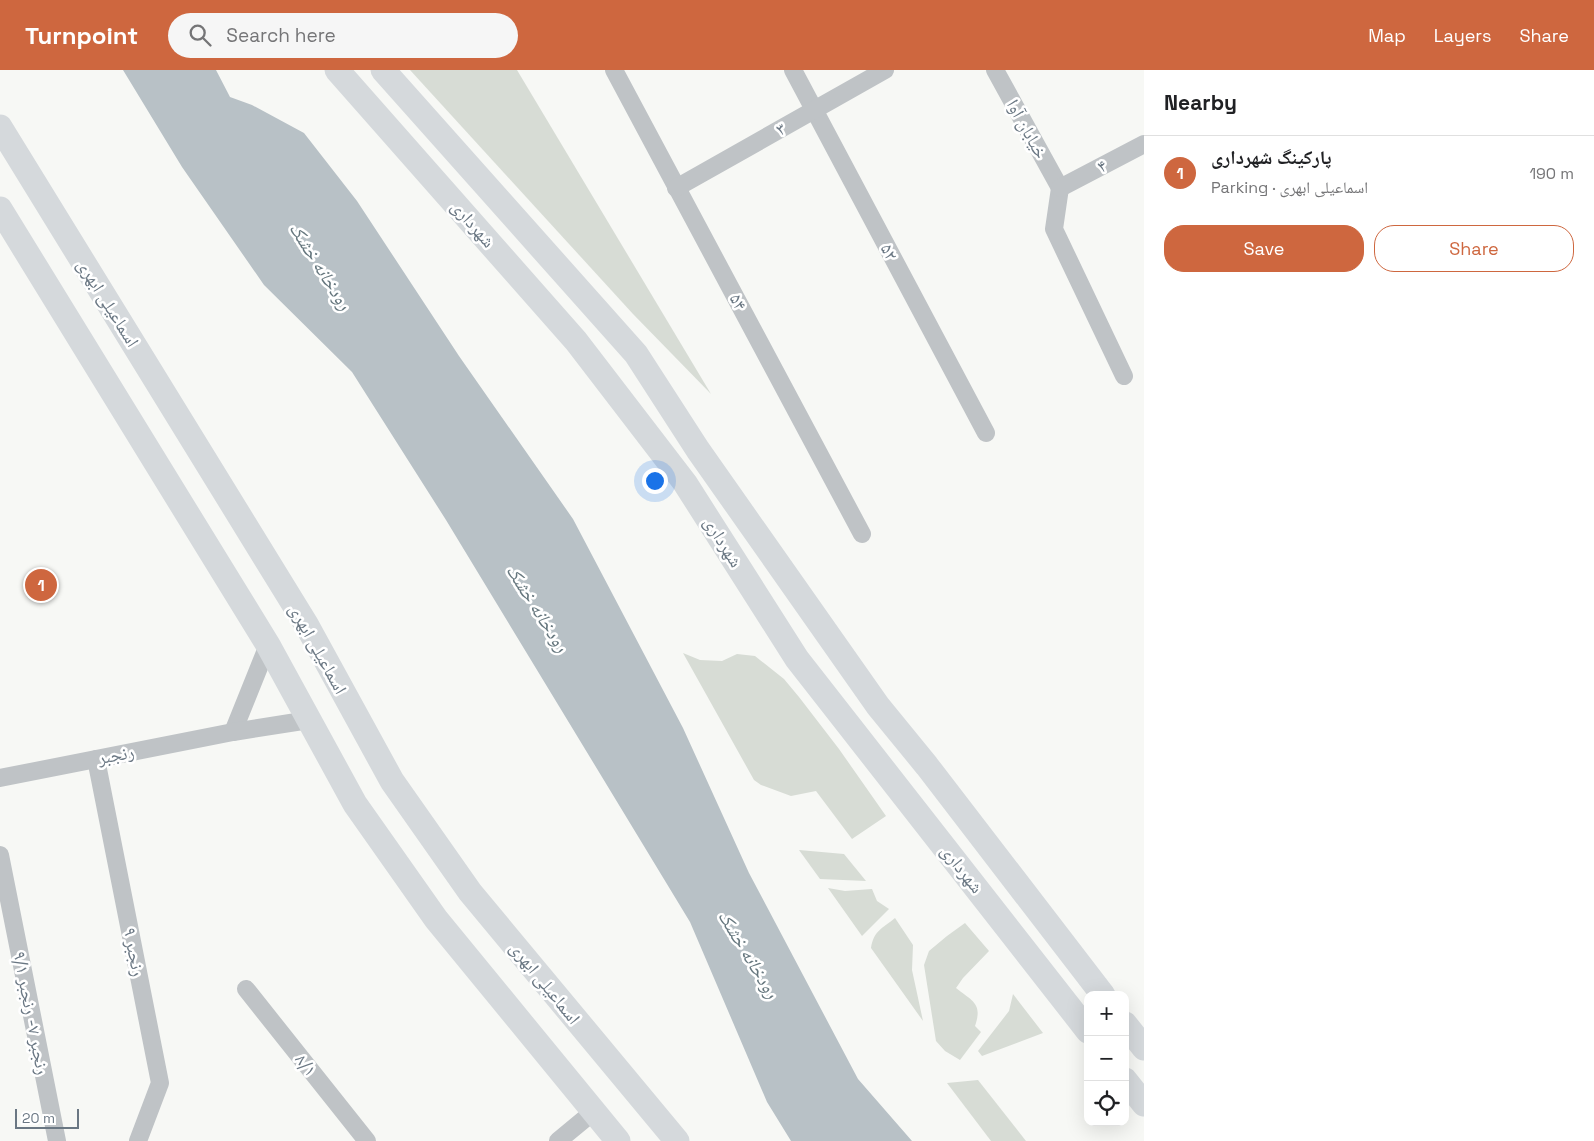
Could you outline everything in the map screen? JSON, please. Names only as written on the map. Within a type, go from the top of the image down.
[{"type":"street","name":"شهرداری","points":[[337,70],[576,341],[685,483],[797,659],[1084,1026]]},
{"type":"street","name":"شهرداری","points":[[383,70],[636,354],[698,450],[878,706],[927,766],[1100,991]]},
{"type":"street","name":"۵۴","points":[[614,70],[862,534]]},
{"type":"street","name":"۵۲","points":[[793,70],[986,434]]},
{"type":"street","name":"۳","points":[[676,188],[885,70]]},
{"type":"street","name":"خیابان آوا","points":[[995,70],[1060,188]]},
{"type":"street","name":"اسماعیلی ابهری","points":[[0,127],[306,624],[392,781],[470,892],[677,1141]]},
{"type":"street","name":"۴","points":[[1060,188],[1144,144]]},
{"type":"street","points":[[1060,188],[1054,229],[1124,376]]},
{"type":"street","points":[[0,209],[268,645],[356,804],[436,918],[618,1141]]},
{"type":"street","points":[[233,732],[268,645]]},
{"type":"street","name":"رنجبر","points":[[0,778],[233,732],[309,720]]},
{"type":"street","name":"رنجبر ۹","points":[[96,759],[160,1083],[138,1141]]},
{"type":"street","name":"رنجبر ۷- رنجبر ۹/۱","points":[[0,855],[57,1141]]},
{"type":"street","name":"۸/۱","points":[[246,989],[367,1141]]},
{"type":"street","points":[[1129,1029],[1144,1048]]},
{"type":"street","points":[[1126,1081],[1144,1104]]},
{"type":"street","points":[[558,1141],[593,1112]]},
{"type":"shaded area","points":[[410,70],[517,70],[711,394],[633,314]]},
{"type":"shaded area","points":[[683,653],[700,660],[722,661],[737,654],[755,656],[784,679],[839,749],[886,816],[852,839],[816,791],[791,796],[761,785],[754,780]]},
{"type":"shaded area","points":[[799,850],[844,854],[866,881],[820,879]]},
{"type":"shaded area","points":[[828,888],[845,891],[872,889],[877,901],[889,909],[862,936]]},
{"type":"shaded area","points":[[895,918],[913,945],[912,970],[923,1021],[871,948],[876,933]]},
{"type":"shaded area","points":[[965,923],[989,951],[956,988],[977,1007],[978,1012],[975,1026],[981,1032],[960,1060],[945,1051],[936,1041],[924,965],[929,951]]},
{"type":"shaded area","points":[[1013,994],[1043,1033],[982,1056],[978,1051],[1009,1011]]},
{"type":"shaded area","points":[[978,1080],[1026,1141],[991,1141],[947,1083]]},
{"type":"water","name":"رودخانه خشک","points":[[123,70],[216,70],[230,97],[252,105],[304,133],[357,201],[459,356],[573,519],[683,728],[749,873],[858,1079],[912,1141],[791,1141],[767,1102],[690,922],[446,520],[352,372],[264,285],[182,167]]},
{"type":"place","name":"پارکینگ شهرداری","points":[[41,585]]}]
